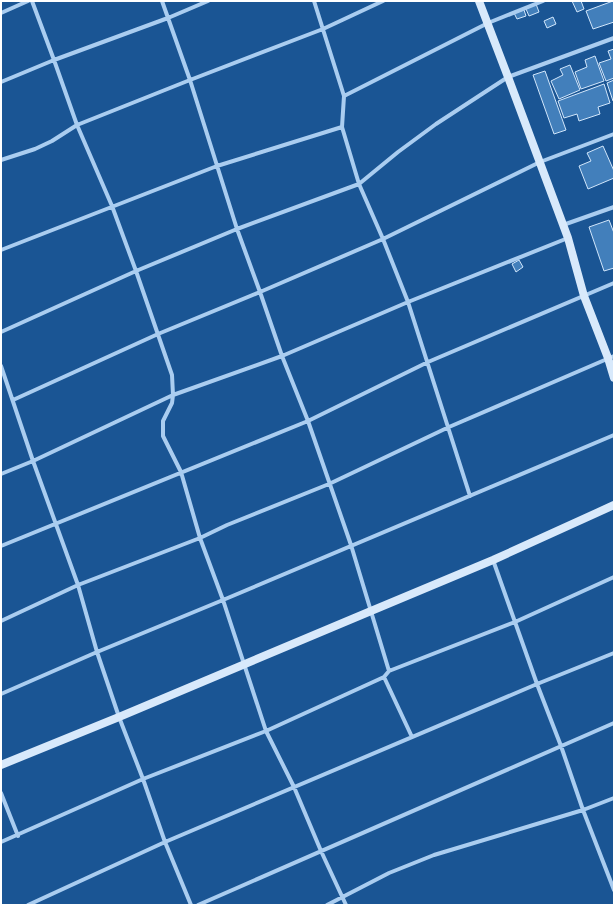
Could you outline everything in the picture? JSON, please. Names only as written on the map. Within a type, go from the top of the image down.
[{"type":"street","points":[[1,12],[28,1]]},
{"type":"street","points":[[32,1],[77,125],[112,206],[172,375],[174,395],[163,422],[163,436],[181,472],[200,538],[266,731],[294,787],[346,905]]},
{"type":"street","points":[[162,1],[190,80],[237,229],[282,356],[308,421],[351,546],[389,671]]},
{"type":"street","points":[[1,82],[54,60],[168,18],[208,1]]},
{"type":"street","points":[[314,1],[344,96],[342,127],[359,184],[408,302],[470,496]]},
{"type":"street","points":[[1,160],[52,141],[77,125],[323,29],[383,1]]},
{"type":"street","points":[[479,1],[568,238],[584,296],[611,357],[614,378]]},
{"type":"street","points":[[344,96],[488,22],[543,1]]},
{"type":"street","points":[[1,332],[136,271],[237,229],[359,184],[398,152],[436,124],[508,77],[614,38]]},
{"type":"street","points":[[1,250],[217,166],[342,127]]},
{"type":"street","points":[[13,400],[158,334],[383,239],[540,162],[614,134]]},
{"type":"street","points":[[563,225],[614,207]]},
{"type":"street","points":[[1,474],[33,461],[174,395],[282,356],[408,302],[568,238]]},
{"type":"street","points":[[1,546],[308,421],[428,362],[614,283]]},
{"type":"street","points":[[1,621],[78,585],[200,538],[227,525],[329,484],[449,428],[611,357]]},
{"type":"street","points":[[1,366],[33,461],[78,585],[97,652],[119,717],[165,842],[191,905]]},
{"type":"street","points":[[1,694],[97,652],[614,435]]},
{"type":"street","points":[[1,765],[493,560],[614,505]]},
{"type":"street","points":[[493,560],[583,810],[614,890]]},
{"type":"street","points":[[1,842],[18,836],[143,779],[266,731],[384,677],[389,671],[515,622],[614,577]]},
{"type":"street","points":[[28,905],[165,842],[537,684],[614,653]]},
{"type":"street","points":[[384,677],[412,737]]},
{"type":"street","points":[[198,905],[614,723]]},
{"type":"street","points":[[1,793],[18,836]]},
{"type":"street","points":[[327,905],[389,873],[434,855],[583,810],[614,798]]},
{"type":"street","points":[[609,877],[614,875]]},
{"type":"building","points":[[572,1],[581,1],[584,9],[577,12]]},
{"type":"building","points":[[613,1],[614,22],[593,29],[586,11]]},
{"type":"building","points":[[536,4],[539,12],[529,16],[526,9]]},
{"type":"building","points":[[524,10],[526,16],[517,19],[514,13]]},
{"type":"building","points":[[553,17],[556,24],[547,28],[544,21]]},
{"type":"building","points":[[614,49],[614,78],[606,81],[599,63],[611,59],[608,51]]},
{"type":"building","points":[[595,56],[604,81],[581,89],[575,72],[587,67],[585,60]]},
{"type":"building","points":[[570,65],[580,90],[559,99],[551,81],[563,75],[560,69]]},
{"type":"building","points":[[545,71],[566,130],[554,134],[533,75]]},
{"type":"building","points":[[614,80],[614,101],[613,101],[607,83]]},
{"type":"building","points":[[604,84],[610,103],[598,107],[600,114],[579,121],[577,114],[564,118],[558,101]]},
{"type":"building","points":[[603,146],[614,171],[614,178],[588,189],[579,166],[591,161],[587,153]]},
{"type":"building","points":[[609,220],[614,233],[614,268],[604,271],[589,227]]},
{"type":"building","points":[[519,260],[523,267],[516,272],[512,264]]}]
